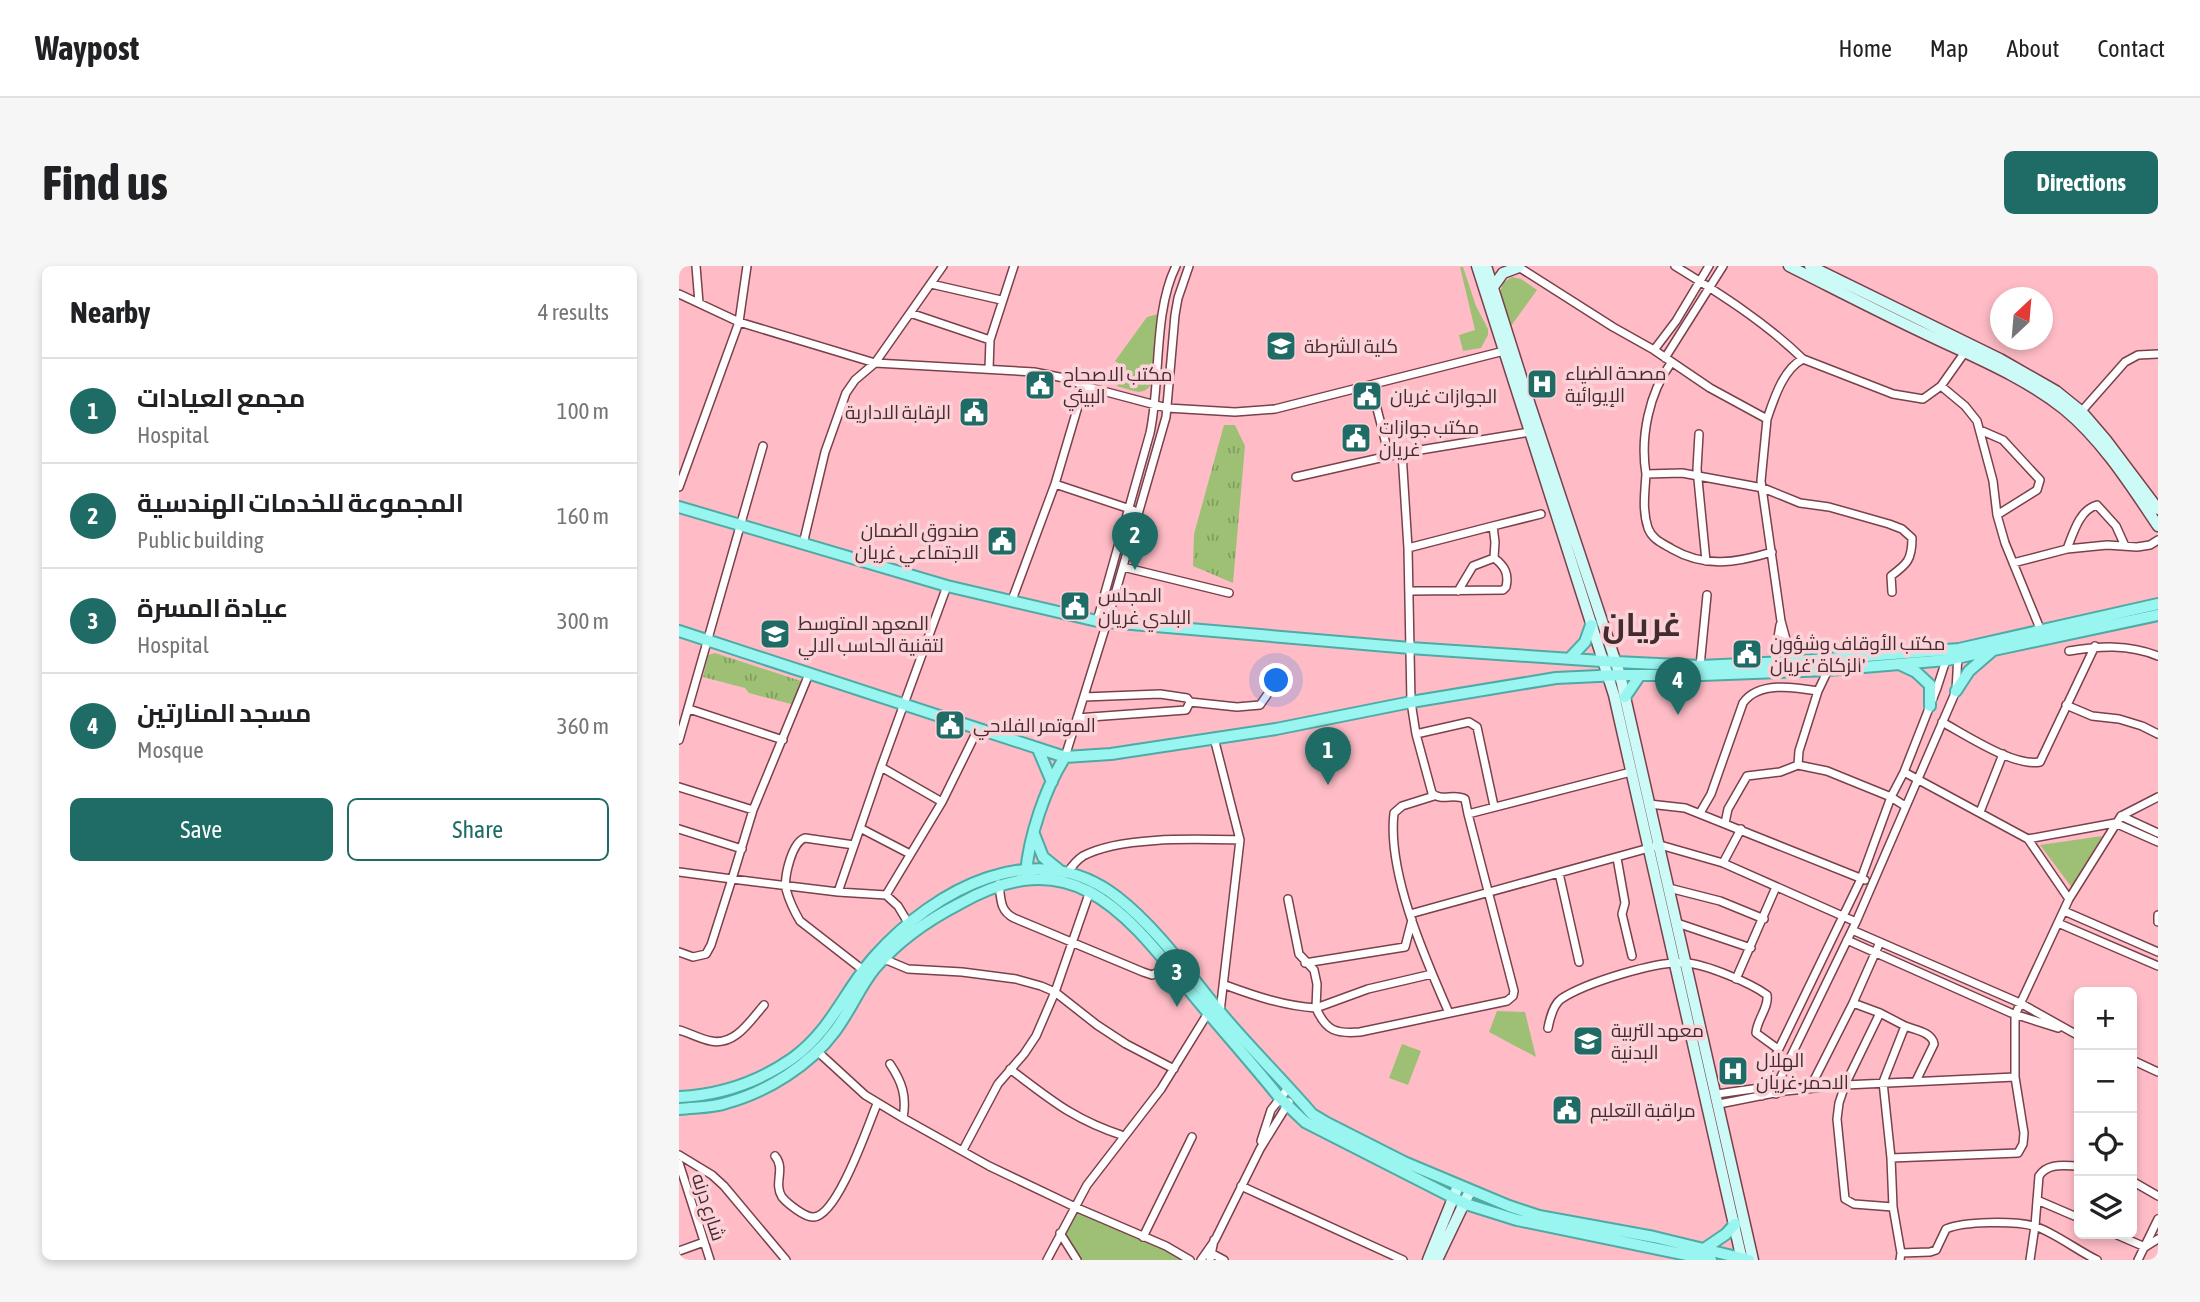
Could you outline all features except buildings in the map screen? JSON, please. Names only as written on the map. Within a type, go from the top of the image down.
[{"type":"main road","points":[[1477,266],[1487,271],[1493,287],[1508,350],[1620,675],[1645,798],[1660,845],[1677,923],[1681,963],[1735,1224],[1746,1259]]},
{"type":"main road","points":[[1493,287],[1503,273],[1518,266]]},
{"type":"main road","points":[[1789,266],[2017,367],[2056,391],[2155,497],[2158,509]]},
{"type":"main road","points":[[1810,266],[2032,387],[2078,415],[2158,526]]},
{"type":"main road","points":[[1487,271],[1530,432],[1620,719],[1631,772],[1645,798],[1649,849],[1718,1099],[1746,1259]]},
{"type":"main road","points":[[679,507],[947,586],[1102,621],[1410,648],[1700,666],[1774,663],[1991,652],[2158,615]]},
{"type":"main road","points":[[679,631],[1065,757],[1111,754],[1276,729],[1411,702],[1556,678],[1828,670],[1899,664],[1953,654],[2158,604]]},
{"type":"main road","points":[[1570,658],[1585,642],[1591,625]]},
{"type":"main road","points":[[1956,691],[1969,671],[1991,652]]},
{"type":"main road","points":[[1556,657],[1556,678]]},
{"type":"main road","points":[[1899,664],[1916,672],[1930,685],[1930,706]]},
{"type":"main road","points":[[1625,697],[1640,675]]},
{"type":"main road","points":[[1038,749],[1052,782]]},
{"type":"main road","points":[[1030,874],[1034,836],[1052,782],[1065,757]]},
{"type":"main road","points":[[1034,836],[1043,856],[1063,871],[1101,886],[1118,898],[1168,949],[1220,1013],[1312,1114],[1327,1123],[1458,1186],[1539,1216],[1707,1257],[1746,1259]]},
{"type":"main road","points":[[679,1097],[729,1089],[753,1081],[793,1058],[827,1026],[875,955],[911,929],[999,879],[1034,836]]},
{"type":"main road","points":[[999,879],[1063,871]]},
{"type":"main road","points":[[1030,874],[1059,880],[1090,891],[1114,908],[1169,967],[1283,1101],[1305,1122],[1466,1204],[1517,1220],[1588,1229]]},
{"type":"main road","points":[[679,1109],[725,1104],[770,1085],[803,1064],[835,1032],[865,983],[911,929]]},
{"type":"main road","points":[[1428,1260],[1458,1186]]},
{"type":"main road","points":[[1437,1260],[1470,1191]]},
{"type":"main road","points":[[1707,1257],[1735,1224]]},
{"type":"street","points":[[696,266],[699,303]]},
{"type":"street","points":[[679,487],[739,322],[747,266]]},
{"type":"street","points":[[803,544],[825,452],[846,393],[855,380],[875,363],[943,266]]},
{"type":"street","points":[[989,369],[990,340],[1014,266]]},
{"type":"street","points":[[1065,757],[1084,697],[1155,406],[1163,312],[1176,266]]},
{"type":"street","points":[[1102,621],[1123,567],[1167,408],[1175,314],[1189,266]]},
{"type":"street","points":[[1518,266],[1733,402],[1767,419]]},
{"type":"street","points":[[1675,266],[1780,337],[1803,359],[1893,394],[1923,399],[1941,386],[1965,352]]},
{"type":"street","points":[[1654,350],[1676,321],[1709,266]]},
{"type":"street","points":[[1723,266],[1668,360],[1650,407],[1645,441],[1647,474],[1644,505],[1652,535],[1656,540],[1689,558],[1726,561],[1772,552]]},
{"type":"street","points":[[931,284],[1001,300]]},
{"type":"street","points":[[679,294],[739,322],[875,363],[1034,372],[1069,379],[1084,386],[1167,408],[1256,411],[1291,406],[1508,350]]},
{"type":"street","points":[[910,313],[990,340]]},
{"type":"street","points":[[2078,415],[2125,362],[2138,355],[2158,354]]},
{"type":"street","points":[[1796,662],[1780,621],[1761,481],[1767,419],[1788,372],[1795,362],[1803,359]]},
{"type":"street","points":[[1371,385],[1389,456]]},
{"type":"street","points":[[1012,600],[1055,484],[1084,386]]},
{"type":"street","points":[[1941,386],[1973,414],[1980,430],[2005,543],[2042,631]]},
{"type":"street","points":[[1980,430],[2003,440],[2041,480],[2037,490],[1997,516]]},
{"type":"street","points":[[1296,477],[1402,453],[1530,432]]},
{"type":"street","points":[[1699,434],[1698,477],[1706,561]]},
{"type":"street","points":[[679,740],[762,446]]},
{"type":"street","points":[[1402,453],[1410,592],[1411,702],[1416,734],[1434,796]]},
{"type":"street","points":[[1647,474],[1682,473],[1763,488],[1800,503],[1829,507],[1902,529],[1912,538],[1912,549],[1908,563],[1891,576],[1892,592]]},
{"type":"street","points":[[1055,484],[1138,512]]},
{"type":"street","points":[[2067,549],[2083,514],[2092,505],[2097,505],[2116,526],[2125,546]]},
{"type":"street","points":[[1408,548],[1541,514]]},
{"type":"street","points":[[1493,526],[1496,542],[1494,558]]},
{"type":"street","points":[[2013,563],[2067,549],[2150,545],[2158,540]]},
{"type":"street","points":[[1410,592],[1503,590],[1506,587],[1506,571],[1494,558]]},
{"type":"street","points":[[1458,591],[1473,566],[1494,558]]},
{"type":"street","points":[[1123,567],[1230,593]]},
{"type":"street","points":[[838,892],[947,586]]},
{"type":"street","points":[[1700,666],[1707,594]]},
{"type":"street","points":[[1774,663],[1780,621]]},
{"type":"street","points":[[1942,722],[2003,754],[2032,764],[2040,762],[2095,646]]},
{"type":"street","points":[[2069,651],[2095,646],[2141,649],[2158,656]]},
{"type":"street","points":[[1776,1091],[1854,926],[1956,691],[1953,654]]},
{"type":"street","points":[[1761,1092],[1861,879],[1891,797],[1953,654]]},
{"type":"street","points":[[1798,765],[1799,751],[1818,691],[1828,670]]},
{"type":"street","points":[[679,952],[693,957],[706,954],[711,945],[753,810],[809,674]]},
{"type":"street","points":[[1700,813],[1710,794],[1743,703],[1749,694],[1757,690],[1790,687],[1818,691]]},
{"type":"street","points":[[1084,697],[1160,694],[1187,698],[1190,702],[1237,708],[1260,705],[1267,695]]},
{"type":"street","points":[[1077,718],[1186,710],[1190,702]]},
{"type":"street","points":[[2066,705],[2091,716],[2119,719],[2143,726],[2158,734]]},
{"type":"street","points":[[689,709],[783,740]]},
{"type":"street","points":[[1416,734],[1473,723],[1477,727],[1494,806]]},
{"type":"street","points":[[886,895],[942,802],[978,729]]},
{"type":"street","points":[[1214,738],[1240,840],[1220,1013]]},
{"type":"street","points":[[1980,812],[2003,754]]},
{"type":"street","points":[[1725,823],[1728,809],[1747,776],[1780,772],[1798,765],[1827,771],[1891,797],[1905,806]]},
{"type":"street","points":[[881,767],[942,802]]},
{"type":"street","points":[[1468,814],[1631,772]]},
{"type":"street","points":[[1904,772],[2028,839],[2069,899]]},
{"type":"street","points":[[679,787],[753,810]]},
{"type":"street","points":[[1288,899],[1296,943],[1305,963],[1314,970],[1317,984],[1315,1007],[1330,1029],[1344,1033],[1360,1032],[1507,1001],[1514,991],[1465,799],[1461,796],[1434,796],[1402,806],[1394,813],[1399,875],[1411,917],[1449,1013]]},
{"type":"street","points":[[2028,839],[2118,820],[2158,797]]},
{"type":"street","points":[[1645,798],[1700,813],[1872,883]]},
{"type":"street","points":[[2118,820],[2158,833]]},
{"type":"street","points":[[2118,820],[2158,842]]},
{"type":"street","points":[[1891,1158],[2018,1153],[2023,1144],[2024,1133],[2015,1077],[2015,1014],[2069,899],[2118,820]]},
{"type":"street","points":[[860,828],[910,854]]},
{"type":"street","points":[[679,829],[741,849]]},
{"type":"street","points":[[1723,863],[1741,829]]},
{"type":"street","points":[[854,845],[805,838],[799,840],[793,847],[785,886],[800,921],[863,970]]},
{"type":"street","points":[[1063,871],[1083,856],[1138,843],[1172,839],[1240,840]]},
{"type":"street","points":[[1411,917],[1660,845],[1723,863],[1843,916],[1880,942],[2020,1003],[2062,1029]]},
{"type":"street","points":[[1617,859],[1625,902],[1622,914],[1632,956]]},
{"type":"street","points":[[679,872],[838,892],[886,895],[898,906],[911,929]]},
{"type":"street","points":[[1559,873],[1579,962]]},
{"type":"street","points":[[999,879],[1001,907],[1006,915],[1151,975],[1169,967]]},
{"type":"street","points":[[1736,979],[1776,887]]},
{"type":"street","points":[[1669,888],[1720,901],[1763,919]]},
{"type":"street","points":[[963,1150],[998,1084],[1036,1036],[1055,992],[1090,891]]},
{"type":"street","points":[[2064,911],[2158,952]]},
{"type":"street","points":[[2158,915],[2158,922]]},
{"type":"street","points":[[1305,963],[1405,947],[1411,917]]},
{"type":"street","points":[[1677,923],[1751,948]]},
{"type":"street","points":[[2058,923],[2158,966]]},
{"type":"street","points":[[1847,940],[2015,1014],[2074,1034]]},
{"type":"street","points":[[1809,1088],[1853,1003],[1880,942]]},
{"type":"street","points":[[884,959],[908,969],[962,972],[1027,981],[1055,992],[1097,1026],[1174,1069]]},
{"type":"street","points":[[1548,1028],[1551,1013],[1559,1000],[1633,971],[1655,965],[1681,963],[1736,979],[1767,995],[1768,1002],[1756,1033],[1779,1049]]},
{"type":"street","points":[[1225,985],[1295,1006],[1315,1007],[1368,989],[1432,974]]},
{"type":"street","points":[[1853,1003],[1934,1039],[1916,1081]]},
{"type":"street","points":[[679,1030],[712,1042],[721,1042],[731,1039],[743,1030],[764,1005]]},
{"type":"street","points":[[1047,1260],[1087,1185],[1143,1114],[1208,1013]]},
{"type":"street","points":[[1880,1013],[1845,1084],[1837,1119],[1845,1199],[1854,1204],[1893,1207]]},
{"type":"street","points":[[1905,1026],[1883,1082],[1893,1207],[1901,1257],[1936,1250],[1946,1229],[1954,1225],[1988,1223],[2035,1226],[2086,1258],[2097,1260]]},
{"type":"street","points":[[817,1051],[877,1104],[989,1166],[1166,1246],[1190,1260]]},
{"type":"street","points":[[2137,1062],[2158,1072]]},
{"type":"street","points":[[890,1064],[904,1090],[903,1118]]},
{"type":"street","points":[[1010,1069],[1059,1107],[1085,1122],[1124,1136]]},
{"type":"street","points":[[1718,1099],[1845,1084],[2015,1077]]},
{"type":"street","points":[[1201,1260],[1209,1255],[1260,1149],[1265,1124],[1292,1091]]},
{"type":"street","points":[[775,1156],[781,1168],[779,1190],[783,1198],[807,1215],[814,1217],[820,1214],[851,1171],[877,1104]]},
{"type":"street","points":[[1143,1237],[1192,1137]]},
{"type":"street","points":[[679,1155],[712,1175],[724,1186],[786,1260]]},
{"type":"street","name":"شارع درنه","points":[[679,1163],[710,1260]]},
{"type":"street","points":[[2032,1259],[2039,1176],[2050,1166],[2074,1166]]},
{"type":"street","points":[[2137,1184],[2158,1196]]},
{"type":"street","points":[[1241,1186],[1403,1260]]},
{"type":"street","points":[[2037,1200],[2074,1216]]},
{"type":"street","points":[[2138,1260],[2158,1219]]},
{"type":"street","points":[[1060,1233],[1077,1260]]},
{"type":"street","points":[[2127,1239],[2145,1247]]},
{"type":"street","points":[[2145,1247],[2158,1239]]},
{"type":"street","points":[[679,1251],[704,1242]]},
{"type":"street","points":[[1209,1255],[1224,1260]]},
{"type":"green space","points":[[1460,267],[1463,267],[1476,306],[1488,329],[1481,348],[1463,351],[1459,335],[1475,330]]},
{"type":"green space","points":[[1512,277],[1521,279],[1537,290],[1511,326],[1500,293],[1503,283]]},
{"type":"green space","points":[[1158,314],[1155,377],[1152,384],[1139,392],[1117,386],[1126,368],[1115,361],[1147,317]]},
{"type":"green space","points":[[1224,425],[1235,425],[1245,446],[1233,583],[1193,566],[1194,534]]},
{"type":"green space","points":[[715,653],[801,681],[803,683],[795,705],[703,677],[708,655]]},
{"type":"green space","points":[[2102,836],[2073,889],[2040,845]]},
{"type":"green space","points":[[1497,1011],[1525,1012],[1536,1057],[1489,1032]]},
{"type":"green space","points":[[1402,1044],[1421,1051],[1408,1085],[1389,1078]]},
{"type":"green space","points":[[1075,1208],[1190,1260],[1078,1260],[1061,1233]]},
{"type":"place","name":"كلية الشرطة","points":[[1281,346]]},
{"type":"place","name":"مصحة الضياء الإيوائية","points":[[1542,384]]},
{"type":"place","name":"مكتب الاصحاح البيئي","points":[[1040,385]]},
{"type":"place","name":"الجوازات غريان","points":[[1367,396]]},
{"type":"place","name":"الرقابة الادارية","points":[[974,412]]},
{"type":"place","name":"مكتب جوازات غريان","points":[[1356,438]]},
{"type":"place","name":"صندوق الضمان الاجتماعي غريان","points":[[1002,541]]},
{"type":"place","name":"المجموعة للخدمات الهندسية","points":[[1135,570]]},
{"type":"place","name":"المجلس البلدي غريان","points":[[1075,606]]},
{"type":"place","name":"المعهد المتوسط لتقنية الحاسب الالي","points":[[775,634]]},
{"type":"place","name":"مكتب الأوقاف وشؤون الزكاة 'غريان'","points":[[1747,654]]},
{"type":"place","name":"مسجد المنارتين","points":[[1678,715]]},
{"type":"place","name":"الموتمر الفلاحي","points":[[950,725]]},
{"type":"place","name":"مجمع العيادات","points":[[1328,785]]},
{"type":"place","name":"عيادة المسرة","points":[[1177,1007]]},
{"type":"place","name":"معهد التربية البدنية","points":[[1588,1041]]},
{"type":"place","name":"الهلال الاحمر-غريان","points":[[1733,1071]]},
{"type":"place","name":"مراقبة التعليم","points":[[1567,1110]]},
{"type":"district","name":"غريان","points":[[1642,624]]}]
